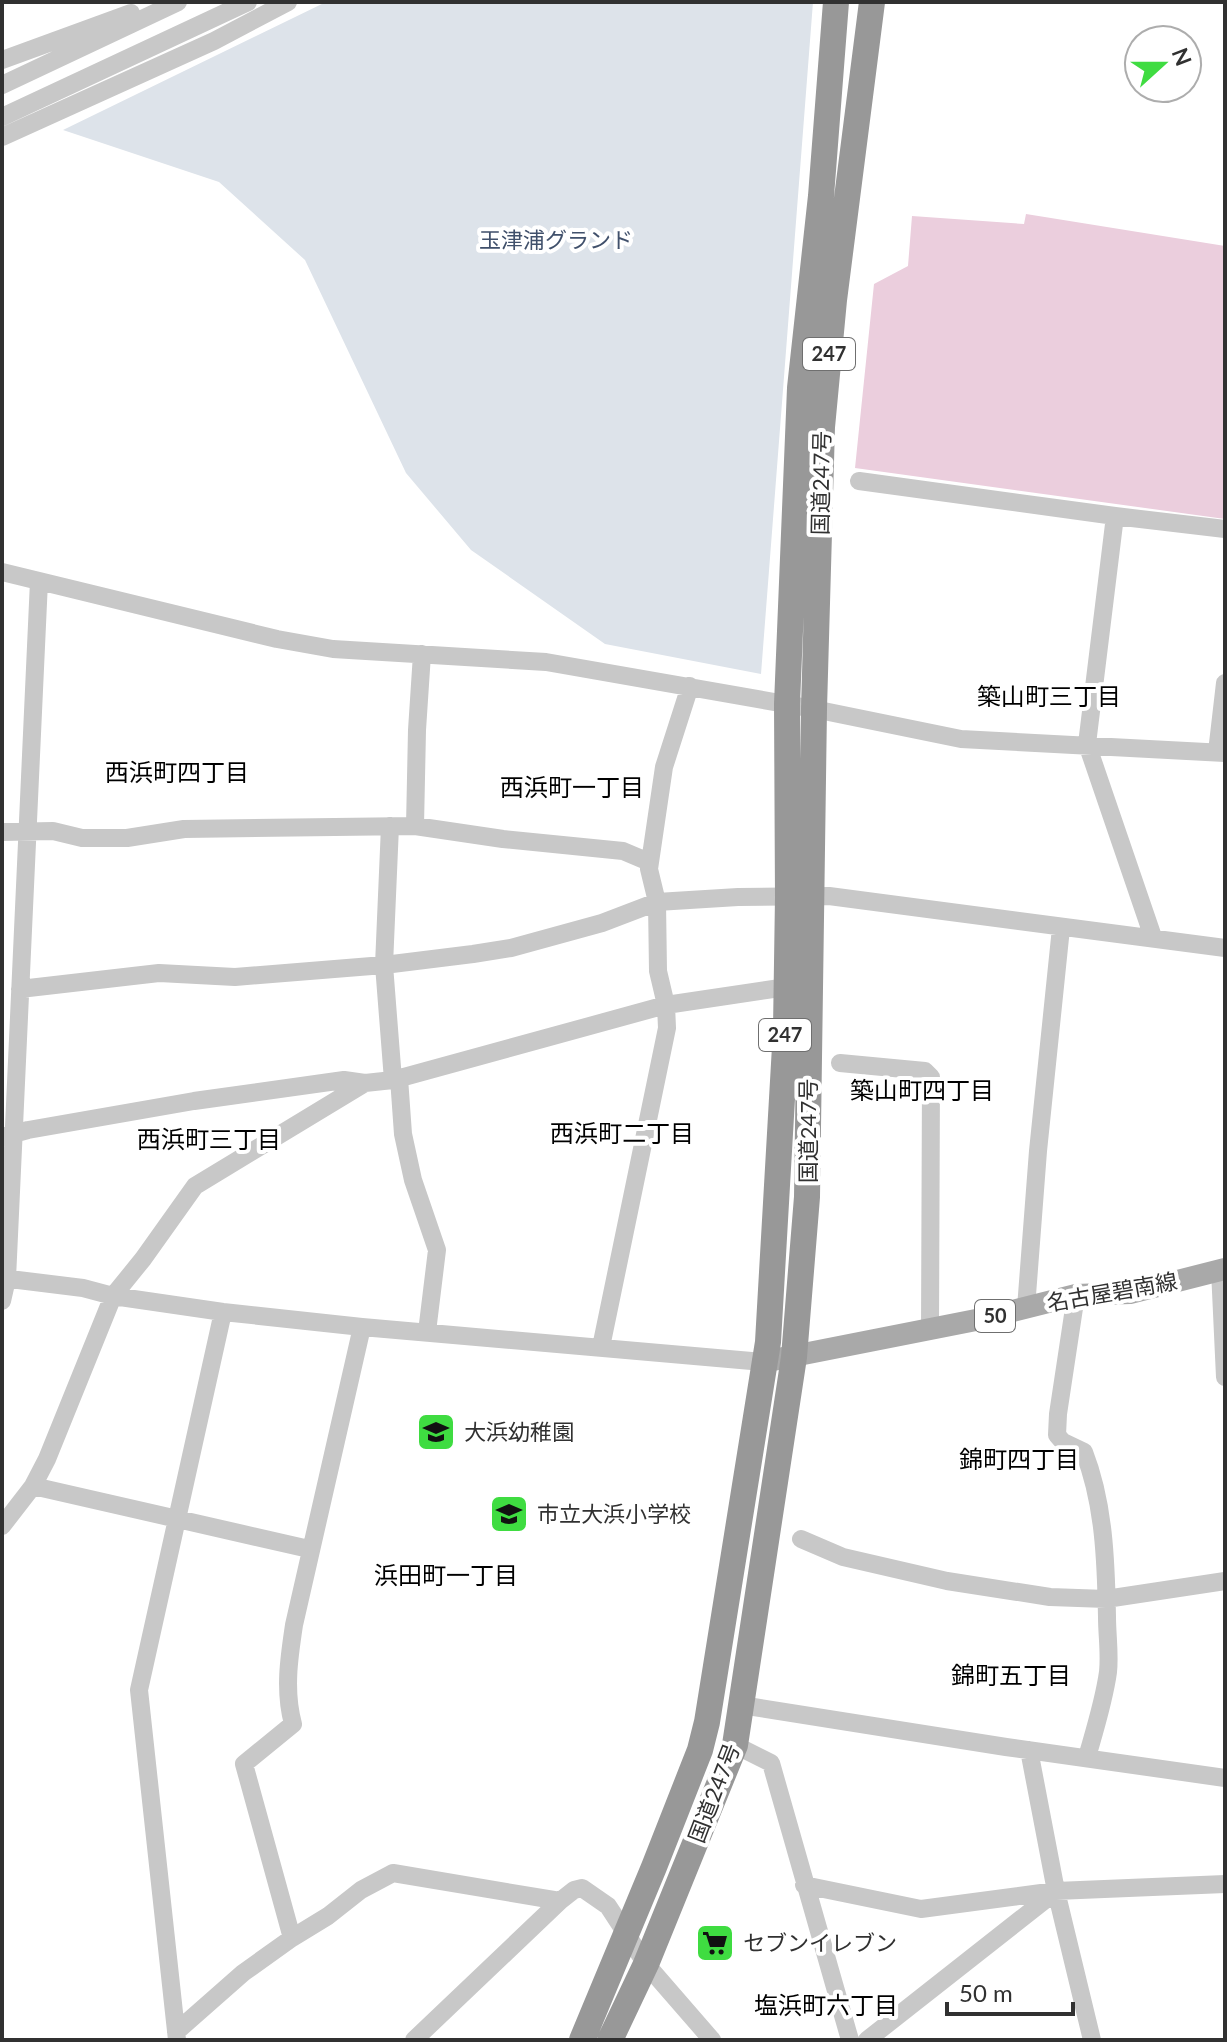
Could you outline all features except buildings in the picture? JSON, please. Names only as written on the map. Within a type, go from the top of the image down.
[{"type":"highway","name":"国道247号","points":[[610,2040],[646,1964],[735,1745],[794,1357],[807,1197],[800,896],[787,704],[800,388],[821,196],[836,2]]},
{"type":"highway","name":"国道247号","points":[[582,2040],[700,1750],[768,1342],[787,987],[800,896],[814,709],[822,427],[834,300],[872,2]]},
{"type":"main road","name":"名古屋碧南線","points":[[763,1362],[930,1330],[1076,1295],[1130,1293],[1222,1269]]},
{"type":"street","points":[[2,60],[161,2]]},
{"type":"street","points":[[2,85],[178,2]]},
{"type":"street","points":[[2,117],[248,2]]},
{"type":"street","points":[[2,137],[214,41],[288,2]]},
{"type":"street","points":[[859,481],[1225,529]]},
{"type":"street","points":[[1115,516],[1087,744],[1153,937]]},
{"type":"street","points":[[2,572],[277,639],[333,649],[546,662],[814,709],[961,739],[1221,752],[1225,683]]},
{"type":"street","points":[[2,1301],[7,1135],[20,989],[39,581]]},
{"type":"street","points":[[415,826],[422,654]]},
{"type":"street","points":[[601,1347],[667,1028],[666,1005],[658,971],[657,902],[649,862],[664,767],[690,686]]},
{"type":"street","points":[[390,826],[384,965],[403,1134],[413,1180],[437,1250],[427,1332]]},
{"type":"street","points":[[2,832],[53,831],[82,838],[127,838],[184,829],[415,826],[503,839],[623,851],[649,862]]},
{"type":"street","points":[[20,989],[159,973],[235,977],[384,965],[511,948],[602,923],[657,902],[800,896],[1225,948]]},
{"type":"street","points":[[1026,1308],[1038,1151],[1061,928]]},
{"type":"street","points":[[7,1135],[194,1101],[344,1080],[365,1083],[396,1079],[666,1005],[787,987]]},
{"type":"street","points":[[840,1063],[925,1071],[931,1077],[930,1330]]},
{"type":"street","points":[[2,1526],[33,1486],[47,1459],[113,1296],[195,1186],[365,1083]]},
{"type":"street","points":[[1222,1269],[1225,1377]]},
{"type":"street","points":[[4,1279],[83,1288],[113,1296],[223,1312],[763,1362]]},
{"type":"street","points":[[1076,1295],[1057,1435],[1063,1442],[1084,1452],[1096,1482],[1106,1599],[1108,1669],[1087,1757]]},
{"type":"street","points":[[176,2036],[138,1700],[223,1312]]},
{"type":"street","points":[[292,1938],[244,1764],[293,1724],[288,1707],[288,1663],[309,1549],[362,1327]]},
{"type":"street","points":[[33,1486],[309,1549]]},
{"type":"street","points":[[801,1539],[843,1557],[947,1581],[1050,1597],[1106,1599],[1225,1581]]},
{"type":"street","points":[[741,1705],[1225,1778]]},
{"type":"street","points":[[735,1745],[771,1763],[850,2040]]},
{"type":"street","points":[[1029,1750],[1056,1891],[1092,2040]]},
{"type":"street","points":[[176,2036],[243,1973],[361,1890],[393,1873],[560,1901]]},
{"type":"street","points":[[804,1885],[921,1909],[1056,1891],[1225,1884]]},
{"type":"street","points":[[416,2039],[560,1901],[582,1888],[608,1906],[646,1964],[712,2040]]},
{"type":"street","points":[[867,2040],[1056,1891]]},
{"type":"green space","name":"玉津浦グランド","points":[[326,2],[813,2],[761,674],[605,644],[471,550],[406,473],[305,260],[219,182],[63,130]]},
{"type":"shaded area","points":[[1026,214],[1225,246],[1225,519],[855,468],[874,284],[908,266],[912,216],[1024,224]]},
{"type":"place","name":"大浜幼稚園","points":[[436,1432]]},
{"type":"place","name":"市立大浜小学校","points":[[509,1514]]},
{"type":"place","name":"セブンイレブン","points":[[715,1943]]},
{"type":"district","name":"築山町三丁目","points":[[1049,697]]},
{"type":"district","name":"西浜町四丁目","points":[[177,773]]},
{"type":"district","name":"西浜町一丁目","points":[[572,788]]},
{"type":"district","name":"築山町四丁目","points":[[922,1091]]},
{"type":"district","name":"西浜町二丁目","points":[[622,1134]]},
{"type":"district","name":"西浜町三丁目","points":[[209,1140]]},
{"type":"district","name":"錦町四丁目","points":[[1019,1460]]},
{"type":"district","name":"浜田町一丁目","points":[[446,1576]]},
{"type":"district","name":"錦町五丁目","points":[[1011,1676]]},
{"type":"district","name":"塩浜町六丁目","points":[[826,2006]]}]
